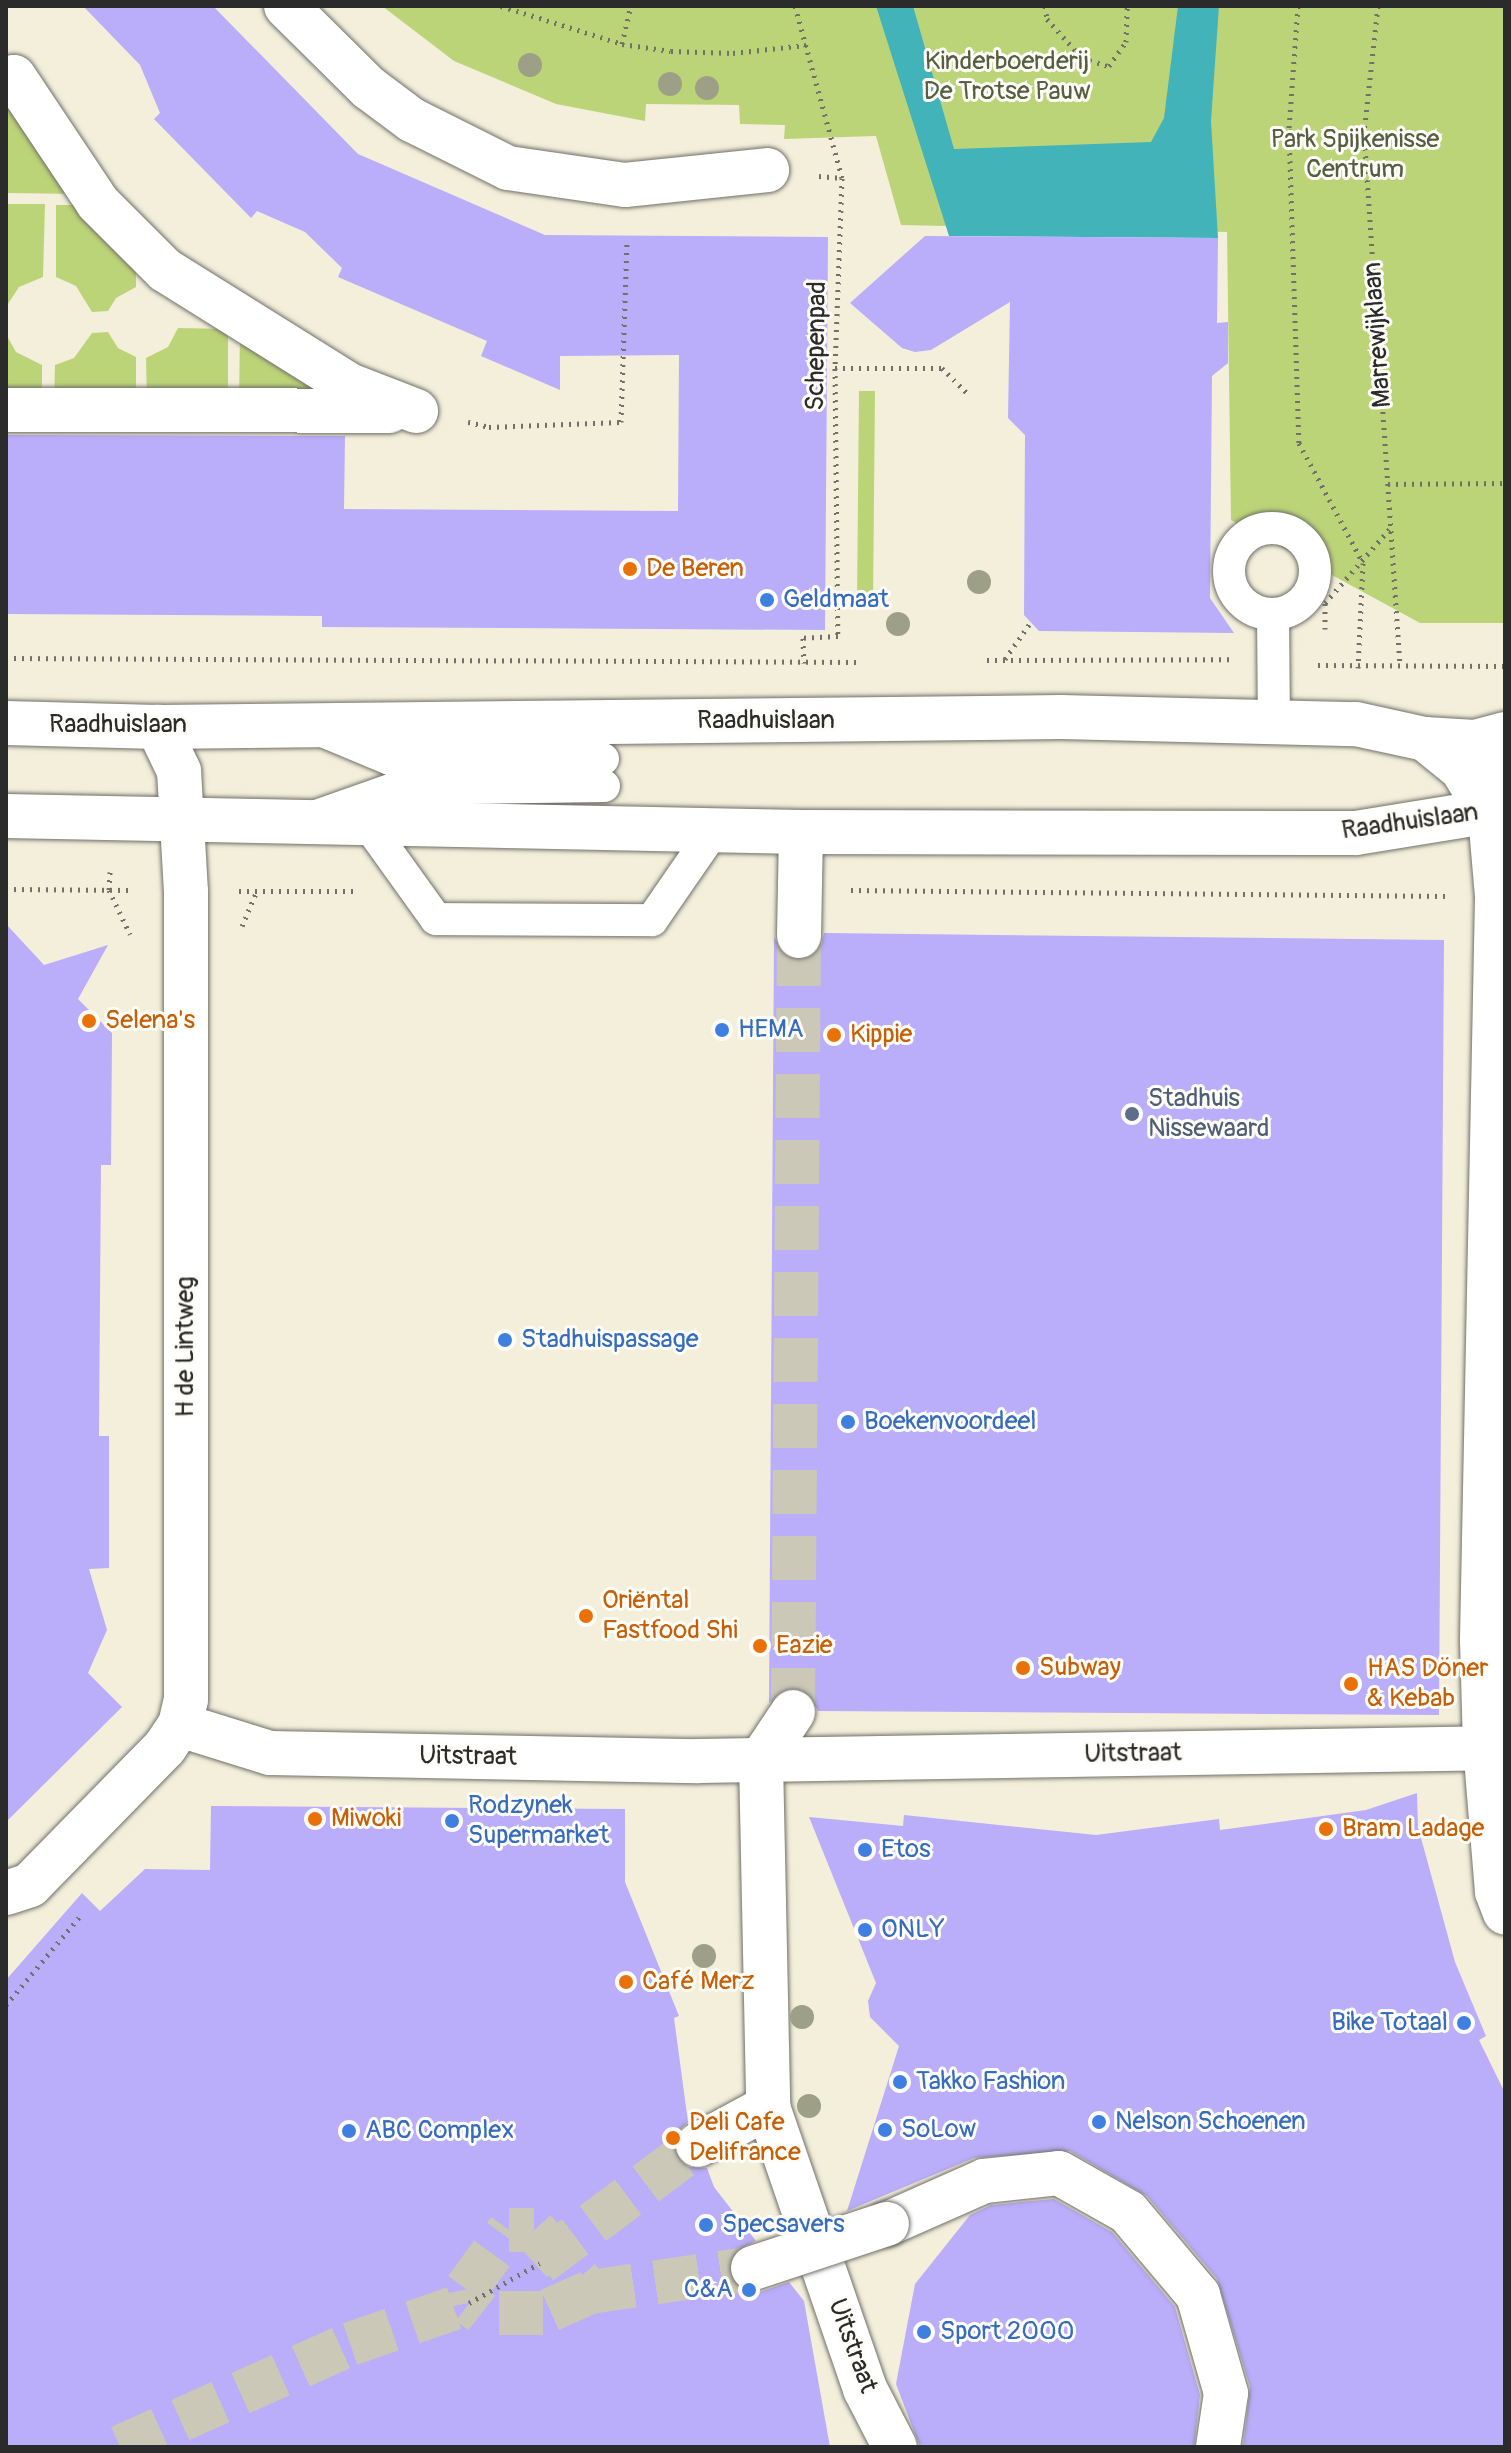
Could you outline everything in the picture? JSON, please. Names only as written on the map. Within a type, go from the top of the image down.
[{"type":"street","points":[[286,6],[369,88],[459,146],[508,168],[625,185],[767,170]]},
{"type":"street","points":[[6,79],[14,77],[98,203],[165,270],[349,385],[416,411]]},
{"type":"street","points":[[6,410],[416,411]]},
{"type":"street","name":"Raadhuislaan","points":[[6,723],[158,727],[304,722],[1274,720],[1356,724],[1425,739],[1462,769],[1498,812]]},
{"type":"street","name":"H de Lintweg","points":[[6,1893],[30,1885],[165,1747],[180,1725],[186,1700],[183,820],[179,771],[158,727]]},
{"type":"street","points":[[1425,739],[1475,742],[1505,734]]},
{"type":"street","points":[[1505,768],[1498,812],[1497,897],[1495,1747],[1497,1892],[1505,1913]]},
{"type":"street","name":"Raadhuislaan","points":[[6,816],[801,832],[1356,833],[1498,812]]},
{"type":"street","points":[[799,936],[801,832]]},
{"type":"street","points":[[761,1760],[793,1712]]},
{"type":"street","name":"Uitstraat","points":[[180,1725],[270,1753],[761,1760],[1495,1747]]},
{"type":"street","name":"Uitstraat","points":[[761,1760],[768,2107],[865,2389],[895,2447]]},
{"type":"street","points":[[698,2145],[768,2107]]},
{"type":"street","points":[[753,2268],[887,2224],[984,2181],[1059,2173],[1128,2212],[1198,2295],[1226,2393],[1218,2447]]},
{"type":"lane","points":[[1273,614],[1274,720]]},
{"type":"lane","points":[[298,822],[393,789],[603,773],[390,759],[345,744],[304,722]]},
{"type":"lane","points":[[367,823],[436,919],[652,920],[714,830]]},
{"type":"path","points":[[501,6],[522,16],[622,44],[733,53],[807,45]]},
{"type":"path","points":[[522,16],[527,6]]},
{"type":"path","points":[[622,44],[631,6]]},
{"type":"path","name":"Schepenpad","points":[[6,658],[804,660],[803,638],[838,636],[835,368],[842,178],[795,6]]},
{"type":"path","points":[[1045,6],[1047,19],[1082,58],[1109,66],[1126,42],[1127,6]]},
{"type":"path","points":[[1298,6],[1289,129],[1299,443],[1363,563],[1358,665],[1505,666]]},
{"type":"path","name":"Marrewijklaan","points":[[1378,6],[1364,132],[1400,665]]},
{"type":"path","points":[[416,411],[489,427],[621,422],[625,185]]},
{"type":"path","points":[[835,368],[942,368],[967,393]]},
{"type":"path","points":[[1388,484],[1505,483]]},
{"type":"path","points":[[1005,659],[1031,622]]},
{"type":"path","points":[[802,890],[1497,897]]},
{"type":"path","points":[[6,2005],[92,1903]]},
{"type":"path","points":[[469,2303],[540,2263]]},
{"type":"green space","name":"Park Spijkenisse Centrum","points":[[382,6],[1505,6],[1505,623],[1420,623],[1231,520],[1227,232],[901,225],[876,136],[784,139],[785,125],[740,124],[739,105],[646,104],[645,121],[556,104],[454,61]]},
{"type":"green space","points":[[6,99],[81,194],[6,193]]},
{"type":"green space","points":[[6,204],[45,204],[43,277],[19,287],[6,307]]},
{"type":"green space","points":[[56,205],[88,205],[136,257],[136,287],[116,298],[108,311],[92,312],[76,286],[56,277]]},
{"type":"green space","points":[[178,328],[228,329],[228,404],[147,404],[146,358],[168,347]]},
{"type":"green space","points":[[240,330],[333,386],[239,405]]},
{"type":"green space","points":[[108,332],[118,348],[136,357],[136,403],[54,402],[55,365],[74,358],[92,333]]},
{"type":"green space","points":[[6,334],[16,352],[42,365],[42,402],[6,402]]},
{"type":"green space","points":[[859,391],[875,391],[873,603],[857,603]]},
{"type":"water","points":[[876,6],[913,6],[954,149],[1151,142],[1164,118],[1178,6],[1219,6],[1211,121],[1218,238],[949,236]]},
{"type":"building","points":[[83,6],[213,6],[358,154],[545,235],[828,237],[825,630],[322,627],[322,616],[6,614],[6,435],[345,436],[344,509],[678,511],[679,355],[560,356],[560,390],[481,356],[487,341],[338,277],[342,268],[305,232],[257,211],[251,218],[154,119],[160,113],[140,65]]},
{"type":"building","points":[[925,236],[1218,238],[1217,323],[1228,322],[1228,363],[1212,376],[1210,598],[1234,633],[1039,631],[1024,615],[1025,435],[1008,418],[1010,302],[931,350],[915,352],[902,348],[850,303]]},
{"type":"building","points":[[6,924],[44,965],[108,945],[78,999],[112,1033],[111,1165],[101,1165],[99,1436],[109,1436],[109,1568],[89,1569],[107,1630],[88,1673],[122,1707],[6,1822]]},
{"type":"building","points":[[824,933],[1444,940],[1439,1715],[818,1711],[807,1692],[794,1687],[781,1690],[769,1703],[774,937],[785,957],[799,961],[820,950]]},
{"type":"building","points":[[1417,1793],[1418,1827],[1455,1962],[1486,2036],[1479,2040],[1505,2093],[1505,2447],[1243,2447],[1250,2387],[1217,2279],[1147,2196],[1070,2151],[974,2158],[847,2211],[899,2046],[870,2017],[868,2001],[876,1983],[809,1817],[903,1826],[904,1815],[1096,1835],[1219,1819],[1220,1830],[1366,1810]]},
{"type":"building","name":"ABC Complex","points":[[211,1806],[625,1809],[625,1882],[679,2016],[674,2018],[688,2122],[676,2133],[676,2156],[686,2167],[707,2168],[714,2187],[756,2241],[735,2251],[729,2262],[736,2286],[760,2292],[789,2282],[804,2301],[830,2447],[6,2447],[6,1980],[82,1893],[100,1911],[145,1869],[210,1870]]},
{"type":"building","points":[[1054,2199],[1112,2232],[1175,2307],[1200,2395],[1194,2447],[920,2447],[896,2384],[915,2284],[970,2215],[991,2205]]},
{"type":"tunnel","points":[[793,1712],[799,936]]},
{"type":"tunnel","points":[[540,2263],[698,2145]]},
{"type":"tunnel","points":[[509,2230],[534,2230],[590,2292],[543,2313],[482,2313],[469,2303],[466,2289],[509,2230]]},
{"type":"tunnel","points":[[590,2292],[753,2268]]},
{"type":"tunnel","points":[[120,2447],[350,2344],[469,2303]]},
{"type":"place","name":"De Beren","points":[[630,569]]},
{"type":"place","name":"Geldmaat","points":[[767,600]]},
{"type":"place","name":"Selena's","points":[[89,1021]]},
{"type":"place","name":"HEMA","points":[[722,1030]]},
{"type":"place","name":"Kippie","points":[[834,1035]]},
{"type":"place","name":"Stadhuis Nissewaard","points":[[1132,1114]]},
{"type":"place","name":"Stadhuispassage","points":[[505,1340]]},
{"type":"place","name":"Boekenvoordeel","points":[[848,1422]]},
{"type":"place","name":"Oriëntal Fastfood Shi","points":[[586,1616]]},
{"type":"place","name":"Eazie","points":[[760,1646]]},
{"type":"place","name":"Subway","points":[[1023,1668]]},
{"type":"place","name":"HAS Döner & Kebab","points":[[1351,1684]]},
{"type":"place","name":"Miwoki","points":[[315,1819]]},
{"type":"place","name":"Rodzynek Supermarket","points":[[452,1821]]},
{"type":"place","name":"Bram Ladage","points":[[1326,1829]]},
{"type":"place","name":"Etos","points":[[865,1850]]},
{"type":"place","name":"ONLY","points":[[865,1930]]},
{"type":"place","name":"Café Merz","points":[[626,1982]]},
{"type":"place","name":"Bike Totaal","points":[[1464,2023]]},
{"type":"place","name":"Takko Fashion","points":[[900,2082]]},
{"type":"place","name":"Nelson Schoenen","points":[[1099,2122]]},
{"type":"place","name":"SoLow","points":[[885,2130]]},
{"type":"place","name":"ABC Complex","points":[[349,2131]]},
{"type":"place","name":"Deli Cafe Delifrance","points":[[673,2138]]},
{"type":"place","name":"Specsavers","points":[[706,2225]]},
{"type":"place","name":"C&A","points":[[749,2290]]},
{"type":"place","name":"Sport 2000","points":[[924,2332]]},
{"type":"park label","name":"Kinderboerderij De Trotse Pauw","points":[[1007,77]]}]
